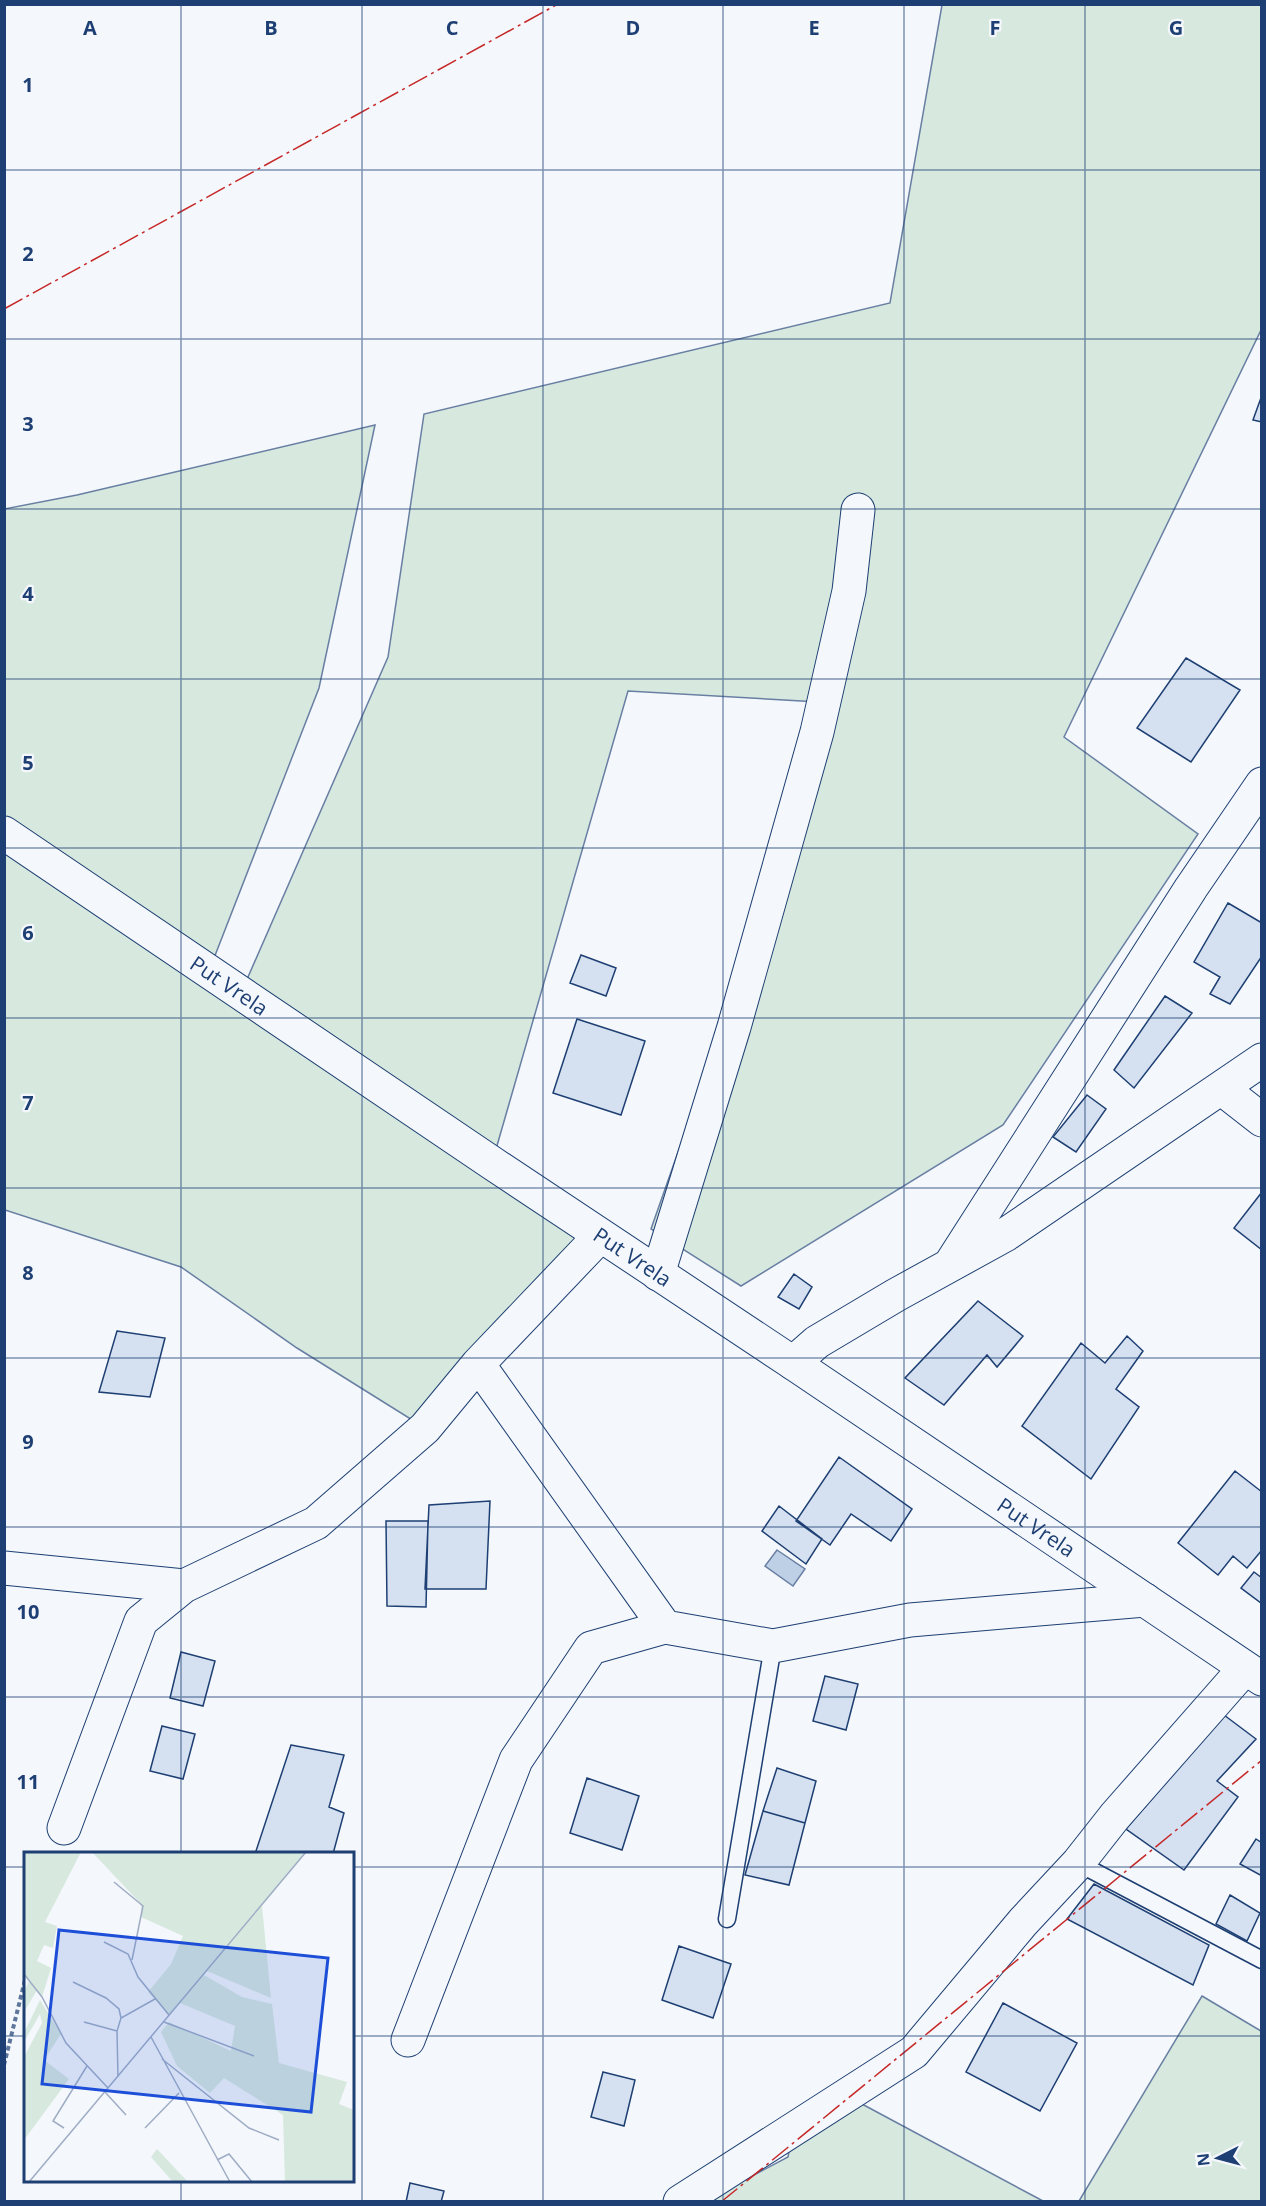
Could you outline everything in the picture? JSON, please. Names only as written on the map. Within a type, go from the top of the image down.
[{"type":"street","points":[[658,1274],[734,1027],[817,732],[849,591],[858,510]]},
{"type":"street","points":[[950,1265],[1191,888],[1262,784]]},
{"type":"street","name":"Put Vrela","points":[[4,833],[1253,1673]]},
{"type":"street","points":[[793,1363],[818,1342],[1005,1235],[1262,1060]]},
{"type":"street","points":[[1221,1088],[1262,1120]]},
{"type":"street","points":[[64,1828],[141,1621],[184,1586],[316,1523],[425,1428],[478,1364],[600,1236]]},
{"type":"street","points":[[478,1364],[665,1628]]},
{"type":"street","points":[[4,1568],[184,1586]]},
{"type":"street","points":[[408,2040],[516,1760],[591,1648],[665,1628],[773,1646],[910,1620],[1145,1600]]},
{"type":"street","points":[[680,2202],[914,2052],[1023,1922],[1078,1863],[1129,1799],[1253,1673]]},
{"type":"lane","points":[[727,1919],[773,1646]]},
{"type":"lane","points":[[1078,1863],[1262,1960]]},
{"type":"path","points":[[4,2065],[24,1984]]},
{"type":"shaded area","points":[[942,5],[1261,5],[1261,330],[1064,737],[1198,834],[1003,1125],[741,1286],[651,1229],[836,703],[628,691],[492,1163],[600,1236],[425,1428],[297,1348],[181,1267],[5,1210],[4,509],[77,495],[375,425],[319,688],[209,971],[241,993],[388,657],[424,414],[890,303]]},
{"type":"shaded area","points":[[1202,1996],[1261,2031],[1261,2201],[1079,2201]]},
{"type":"shaded area","points":[[847,2096],[1043,2201],[703,2202],[788,2157],[793,2130]]},
{"type":"water","points":[[777,1550],[805,1569],[793,1586],[765,1566]]},
{"type":"building","points":[[1262,395],[1262,422],[1253,420]]},
{"type":"building","points":[[1186,658],[1240,690],[1191,762],[1137,728]]},
{"type":"building","points":[[1228,903],[1262,923],[1262,956],[1230,1004],[1210,994],[1220,977],[1194,962]]},
{"type":"building","points":[[581,955],[616,968],[606,996],[570,983]]},
{"type":"building","points":[[1165,996],[1192,1013],[1134,1088],[1114,1070]]},
{"type":"building","points":[[577,1019],[645,1041],[621,1115],[553,1093]]},
{"type":"building","points":[[1087,1095],[1106,1109],[1076,1152],[1053,1137]]},
{"type":"building","points":[[1262,1192],[1262,1250],[1234,1228]]},
{"type":"building","points":[[794,1274],[812,1287],[799,1309],[778,1297]]},
{"type":"building","points":[[978,1301],[1023,1336],[997,1367],[987,1355],[944,1405],[905,1378]]},
{"type":"building","points":[[117,1331],[165,1338],[150,1397],[99,1392]]},
{"type":"building","points":[[1127,1336],[1143,1351],[1116,1389],[1139,1407],[1091,1479],[1022,1426],[1081,1343],[1105,1363]]},
{"type":"building","points":[[839,1457],[912,1509],[891,1541],[851,1514],[830,1545],[796,1521]]},
{"type":"building","points":[[1235,1471],[1262,1492],[1262,1550],[1247,1568],[1233,1556],[1218,1575],[1178,1543]]},
{"type":"building","points":[[490,1501],[486,1589],[425,1589],[429,1505]]},
{"type":"building","points":[[779,1506],[822,1539],[806,1564],[762,1531]]},
{"type":"building","points":[[386,1521],[428,1521],[426,1607],[387,1606]]},
{"type":"building","points":[[1254,1572],[1262,1578],[1261,1603],[1241,1588]]},
{"type":"building","points":[[181,1652],[215,1661],[203,1706],[170,1698]]},
{"type":"building","points":[[825,1676],[858,1684],[846,1730],[813,1721]]},
{"type":"building","points":[[1224,1715],[1256,1739],[1217,1781],[1238,1797],[1184,1870],[1126,1829]]},
{"type":"building","points":[[162,1726],[195,1734],[183,1779],[150,1771]]},
{"type":"building","points":[[291,1745],[344,1755],[329,1807],[344,1813],[334,1852],[256,1852]]},
{"type":"building","points":[[777,1768],[816,1781],[805,1823],[763,1811]]},
{"type":"building","points":[[587,1778],[639,1796],[622,1850],[570,1833]]},
{"type":"building","points":[[763,1811],[805,1823],[789,1885],[745,1875]]},
{"type":"building","points":[[1256,1839],[1262,1843],[1262,1876],[1240,1864]]},
{"type":"building","points":[[1094,1884],[1209,1945],[1193,1985],[1067,1919]]},
{"type":"building","points":[[1230,1895],[1260,1913],[1247,1941],[1216,1924]]},
{"type":"building","points":[[679,1946],[731,1964],[713,2018],[662,2000]]},
{"type":"building","points":[[1003,2003],[1077,2043],[1040,2111],[966,2072]]},
{"type":"building","points":[[603,2072],[635,2080],[624,2126],[591,2117]]},
{"type":"building","points":[[410,2183],[444,2191],[441,2202],[406,2202]]},
{"type":"power","points":[[4,309],[558,4]]},
{"type":"power","points":[[721,2202],[1262,1760]]}]
